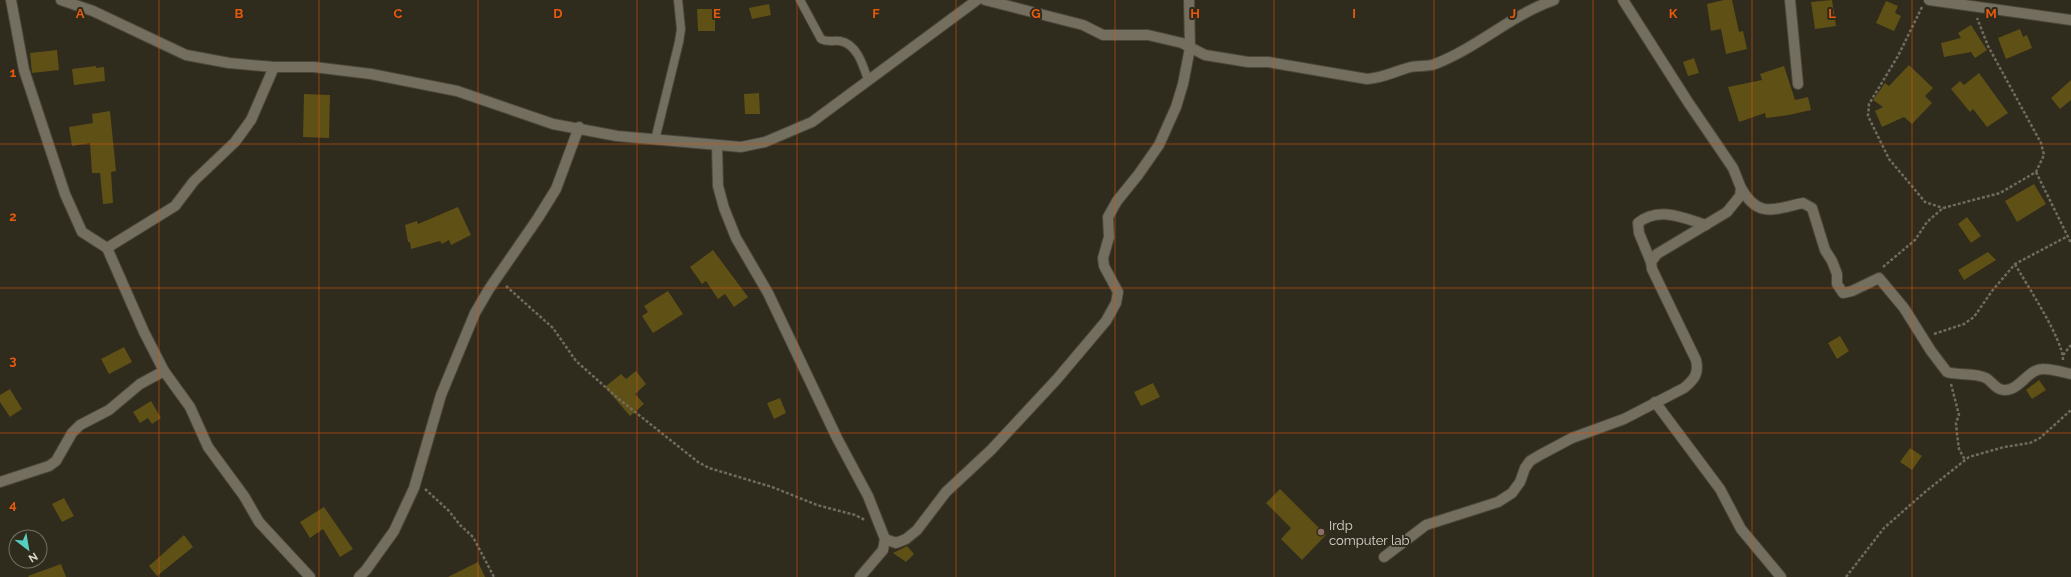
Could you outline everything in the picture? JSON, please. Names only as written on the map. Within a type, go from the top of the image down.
[{"type":"street","points":[[11,0],[24,70],[65,194],[82,232],[107,248],[144,332],[164,371],[190,407],[208,447],[244,496],[259,522],[310,577]]},
{"type":"street","points":[[61,0],[93,11],[186,55],[230,63],[274,67],[314,67],[371,74],[457,91],[554,124],[618,136],[741,147],[765,142],[812,122],[977,0]]},
{"type":"street","points":[[985,0],[1083,24],[1103,35],[1148,35],[1177,42],[1205,55],[1268,62],[1367,79],[1382,78],[1412,66],[1433,65],[1454,56],[1508,24],[1554,0]]},
{"type":"street","points":[[885,539],[896,543],[906,539],[917,530],[946,492],[991,450],[1057,380],[1106,321],[1116,302],[1118,292],[1104,266],[1103,258],[1109,237],[1108,217],[1117,201],[1138,175],[1168,128],[1183,84],[1190,48],[1188,0]]},
{"type":"street","points":[[1623,0],[1688,102],[1733,168],[1741,188],[1747,198],[1759,207],[1770,211],[1803,203],[1812,208],[1825,250],[1832,261],[1837,274],[1837,284],[1843,292],[1852,291],[1879,278],[1904,308],[1922,338],[1947,372],[1978,376],[1987,379],[1997,388],[2004,390],[2017,385],[2033,372],[2043,368],[2067,373]]},
{"type":"street","points":[[1790,0],[1798,84]]},
{"type":"street","points":[[1926,3],[1971,5],[2031,16],[2071,20]]},
{"type":"street","points":[[107,248],[175,206],[194,181],[235,142],[251,120],[274,67]]},
{"type":"street","points":[[359,577],[366,570],[394,531],[416,481],[441,394],[475,313],[496,278],[538,218],[556,189],[579,128]]},
{"type":"street","points":[[717,146],[718,186],[724,208],[736,238],[768,293],[881,527],[885,539],[883,550],[860,577]]},
{"type":"street","points":[[1651,262],[1657,254],[1727,212],[1740,196],[1741,188]]},
{"type":"street","points":[[1384,556],[1426,525],[1498,502],[1512,493],[1520,482],[1528,465],[1540,455],[1572,438],[1624,419],[1684,388],[1693,381],[1698,371],[1696,360],[1652,269],[1651,262],[1639,233],[1638,223],[1646,217],[1659,214],[1676,215],[1706,225]]},
{"type":"street","points":[[0,482],[49,466],[56,461],[72,433],[80,425],[109,410],[140,384],[164,371]]},
{"type":"street","points":[[1655,402],[1720,489],[1741,529],[1781,577]]},
{"type":"lane","points":[[655,140],[681,30],[678,0]]},
{"type":"lane","points":[[800,0],[821,39],[827,42],[838,41],[848,43],[854,49],[868,80]]},
{"type":"path","points":[[1926,3],[1898,56],[1869,104],[1868,116],[1889,159],[1915,191],[1925,202],[1943,208]]},
{"type":"path","points":[[1879,278],[1882,267],[1915,240],[1927,222],[1943,208],[2000,193],[2036,172],[2044,155],[2041,143],[1988,46],[1971,5]]},
{"type":"path","points":[[2036,172],[2071,243]]},
{"type":"path","points":[[1922,338],[1964,324],[1974,317],[1997,285],[2015,264],[2068,236]]},
{"type":"path","points":[[2015,264],[2050,325],[2063,355],[2067,373]]},
{"type":"path","points":[[496,278],[553,328],[576,361],[620,400],[698,462],[709,468],[772,488],[817,505],[855,515],[881,527]]},
{"type":"path","points":[[2063,355],[2071,345]]},
{"type":"path","points":[[1947,372],[1958,405],[1959,415],[1956,423],[1957,434],[1959,449],[1965,460]]},
{"type":"path","points":[[1846,577],[1884,528],[1925,492],[1969,457],[2004,447],[2024,444],[2040,438],[2071,410]]},
{"type":"path","points":[[416,481],[449,511],[460,525],[473,537],[494,577]]},
{"type":"building","points":[[1724,0],[1732,0],[1739,32],[1743,31],[1747,49],[1726,54],[1721,29],[1711,31],[1707,4]]},
{"type":"building","points":[[1832,0],[1836,26],[1815,29],[1811,2]]},
{"type":"building","points":[[1886,1],[1898,6],[1895,13],[1901,16],[1894,31],[1876,23]]},
{"type":"building","points":[[769,4],[771,15],[752,19],[749,8]]},
{"type":"building","points":[[697,9],[715,9],[715,31],[698,31]]},
{"type":"building","points":[[1971,25],[1987,50],[1975,58],[1971,52],[1944,57],[1941,43],[1961,38],[1958,33]]},
{"type":"building","points":[[2020,29],[2023,37],[2027,35],[2032,48],[2006,59],[1998,38]]},
{"type":"building","points":[[57,50],[59,70],[32,73],[30,53]]},
{"type":"building","points":[[1694,58],[1699,73],[1688,76],[1683,62]]},
{"type":"building","points":[[1909,65],[1933,88],[1925,96],[1932,103],[1912,124],[1904,117],[1882,127],[1875,111],[1883,107],[1873,100],[1885,83],[1889,86]]},
{"type":"building","points":[[96,66],[96,68],[104,67],[105,81],[74,85],[72,69]]},
{"type":"building","points":[[1784,66],[1795,100],[1808,97],[1811,110],[1766,118],[1765,113],[1739,122],[1728,87],[1762,80],[1760,74]]},
{"type":"building","points":[[1979,73],[2008,113],[1987,127],[1973,109],[1970,112],[1951,89],[1960,81],[1964,85]]},
{"type":"building","points":[[2071,80],[2071,100],[2060,109],[2051,98]]},
{"type":"building","points":[[759,93],[760,114],[745,114],[744,94]]},
{"type":"building","points":[[304,94],[330,95],[329,138],[303,137]]},
{"type":"building","points":[[110,111],[116,171],[111,172],[113,203],[103,204],[100,173],[92,173],[90,143],[72,146],[69,127],[93,123],[92,114]]},
{"type":"building","points":[[2034,184],[2046,204],[2017,222],[2005,201]]},
{"type":"building","points":[[458,207],[471,235],[451,245],[449,240],[442,244],[440,241],[411,249],[410,242],[408,242],[405,225],[417,221],[418,224]]},
{"type":"building","points":[[1967,217],[1981,236],[1971,243],[1958,224]]},
{"type":"building","points":[[713,250],[748,297],[734,307],[725,294],[718,299],[706,281],[702,284],[690,267]]},
{"type":"building","points":[[1988,252],[1996,260],[1964,280],[1958,270]]},
{"type":"building","points":[[668,291],[683,314],[653,333],[642,316],[648,312],[644,306]]},
{"type":"building","points":[[1840,336],[1849,351],[1837,359],[1828,343]]},
{"type":"building","points":[[124,347],[132,362],[109,374],[101,359]]},
{"type":"building","points":[[636,371],[646,384],[635,394],[644,404],[630,416],[605,387],[621,374],[626,379]]},
{"type":"building","points":[[2039,380],[2046,390],[2032,399],[2026,390]]},
{"type":"building","points":[[1153,383],[1160,397],[1141,406],[1134,392]]},
{"type":"building","points":[[10,389],[22,409],[10,417],[0,402],[0,395]]},
{"type":"building","points":[[780,398],[786,413],[774,419],[767,403]]},
{"type":"building","points":[[151,401],[161,418],[152,424],[148,418],[140,423],[133,412]]},
{"type":"building","points":[[1910,448],[1922,456],[1912,470],[1900,462]]},
{"type":"building","points":[[1280,489],[1326,535],[1302,560],[1281,539],[1291,528],[1266,503]]},
{"type":"building","points":[[64,498],[74,516],[62,522],[52,504]]},
{"type":"building","points":[[324,507],[353,549],[340,557],[323,529],[310,538],[300,522]]},
{"type":"building","points":[[184,535],[193,547],[157,576],[149,566]]},
{"type":"building","points":[[907,546],[914,554],[906,562],[893,553]]},
{"type":"building","points":[[478,562],[485,577],[448,577]]},
{"type":"building","points":[[61,564],[66,577],[28,576],[48,569]]},
{"type":"place","name":"Irdp computer lab","points":[[1321,532]]}]
